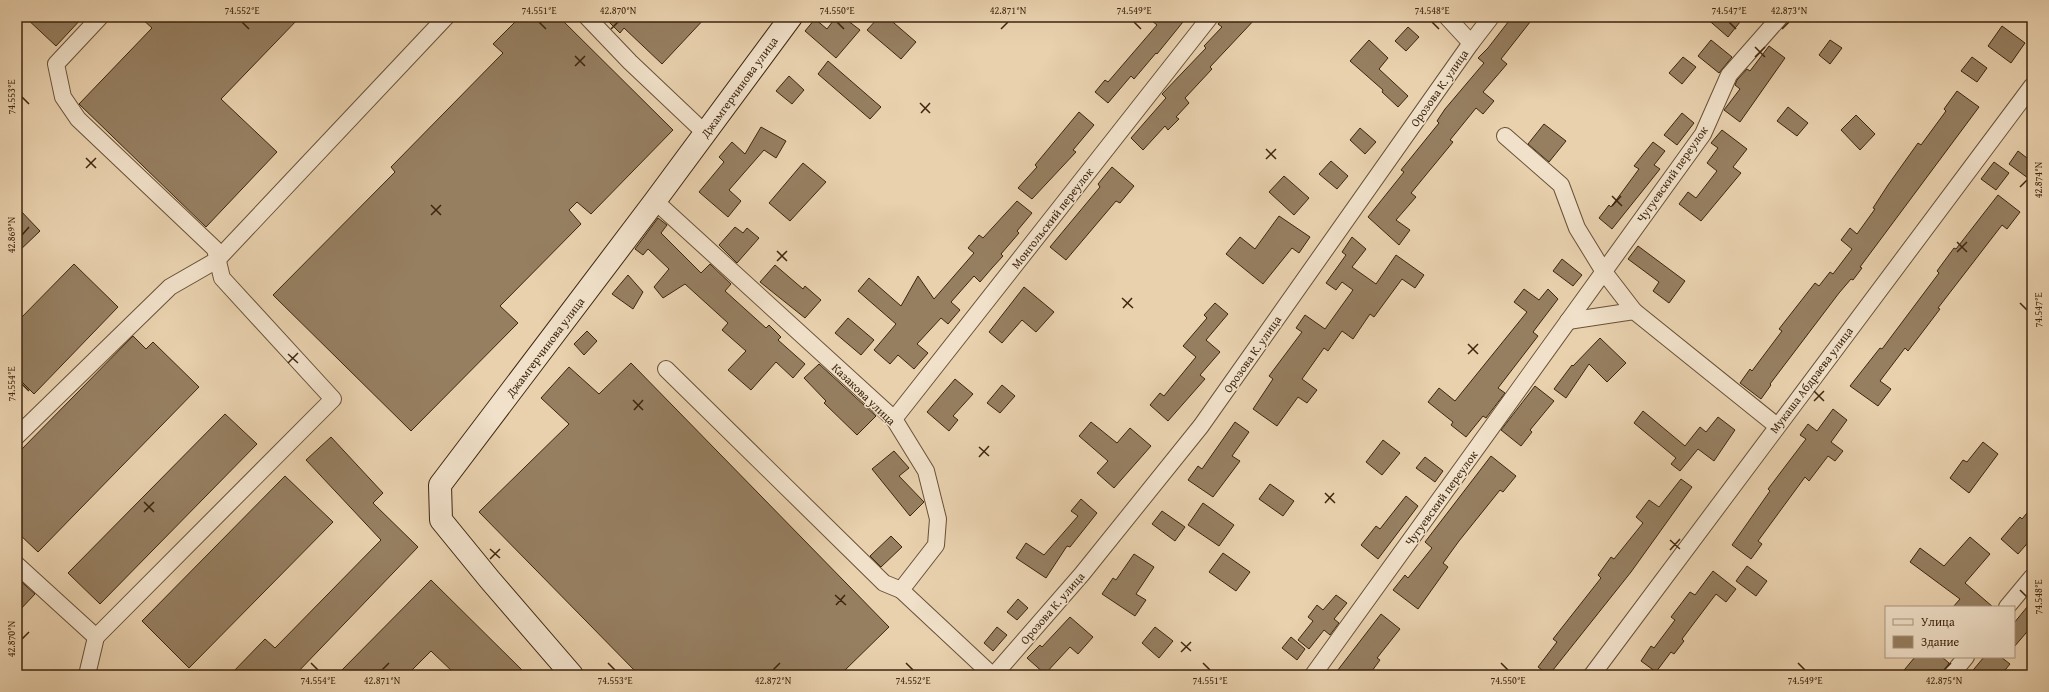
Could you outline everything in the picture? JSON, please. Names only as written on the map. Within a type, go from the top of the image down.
[{"type":"street","points":[[87,675],[96,637],[333,400],[222,278],[215,249],[78,119],[64,97],[56,64],[100,17]]},
{"type":"street","points":[[17,436],[170,287],[217,260],[446,17]]},
{"type":"street","points":[[586,17],[630,62],[705,133]]},
{"type":"street","name":"Джамгерчинова улица","points":[[572,675],[490,580],[441,520],[440,486],[655,201],[791,17]]},
{"type":"street","name":"Монгольский переулок","points":[[894,419],[1210,17]]},
{"type":"street","points":[[1447,17],[1471,43]]},
{"type":"street","name":"Орозова К. улица","points":[[993,675],[1082,574],[1201,426],[1471,43],[1492,17]]},
{"type":"street","name":"Чугуевский переулок","points":[[1313,675],[1703,134],[1729,75],[1780,17]]},
{"type":"street","name":"Мукаша Абдраева улица","points":[[1592,675],[2032,86]]},
{"type":"street","points":[[1505,136],[1561,185],[1576,228],[1604,272],[1634,311],[1777,426]]},
{"type":"street","name":"Казакова улица","points":[[655,201],[894,419],[926,471],[938,519],[936,545],[901,590]]},
{"type":"street","points":[[1568,321],[1634,311]]},
{"type":"street","points":[[666,369],[884,583],[901,590],[993,675]]},
{"type":"street","points":[[17,565],[96,637]]},
{"type":"street","points":[[2008,606],[2032,577]]},
{"type":"street","points":[[1951,675],[1965,658]]},
{"type":"building","points":[[25,17],[83,17],[56,46]]},
{"type":"building","points":[[140,17],[300,17],[221,99],[277,152],[206,227],[79,104],[152,28]]},
{"type":"building","points":[[520,17],[559,17],[673,130],[591,214],[577,202],[569,210],[581,224],[500,306],[518,323],[411,431],[273,295],[395,172],[391,167],[503,53],[493,44]]},
{"type":"building","points":[[604,17],[706,17],[662,64],[624,28],[620,33]]},
{"type":"building","points":[[836,17],[843,17],[860,30],[836,58],[805,31],[815,19],[827,29]]},
{"type":"building","points":[[879,17],[887,17],[916,42],[901,59],[867,30]]},
{"type":"building","points":[[1147,17],[1187,17],[1157,54],[1156,53],[1134,79],[1131,76],[1108,103],[1095,92],[1105,80],[1108,82],[1157,25]]},
{"type":"building","points":[[1224,17],[1257,17],[1210,67],[1212,69],[1185,98],[1189,103],[1176,117],[1179,119],[1168,130],[1165,126],[1143,150],[1131,138],[1166,98],[1162,94],[1206,48],[1204,46],[1222,27],[1218,24]]},
{"type":"building","points":[[1512,17],[1534,17],[1501,59],[1507,64],[1483,92],[1494,101],[1483,114],[1476,108],[1450,140],[1453,142],[1411,193],[1416,197],[1396,220],[1410,230],[1399,245],[1368,217],[1404,172],[1401,170],[1439,123],[1437,121],[1445,109],[1484,63],[1478,58],[1488,48]]},
{"type":"building","points":[[1705,17],[1744,17],[1728,37]]},
{"type":"building","points":[[2002,26],[2025,43],[2011,63],[1988,46]]},
{"type":"building","points":[[1408,27],[1419,37],[1406,51],[1395,41]]},
{"type":"building","points":[[1369,40],[1388,58],[1379,69],[1408,96],[1398,107],[1382,92],[1383,90],[1350,61]]},
{"type":"building","points":[[1711,40],[1732,57],[1719,73],[1698,56]]},
{"type":"building","points":[[1830,40],[1842,48],[1830,64],[1819,55]]},
{"type":"building","points":[[1769,46],[1785,58],[1740,122],[1724,110],[1740,89],[1735,85],[1737,80],[1747,69],[1750,71]]},
{"type":"building","points":[[1683,57],[1696,67],[1682,84],[1669,73]]},
{"type":"building","points":[[1972,57],[1987,68],[1977,82],[1961,71]]},
{"type":"building","points":[[828,61],[881,107],[870,119],[818,74]]},
{"type":"building","points":[[789,76],[804,90],[792,104],[776,91]]},
{"type":"building","points":[[1957,91],[1979,107],[1860,267],[1862,268],[1853,280],[1851,279],[1839,293],[1770,384],[1771,385],[1761,399],[1740,383],[1750,369],[1752,371],[1782,331],[1779,329],[1815,283],[1819,286],[1830,272],[1833,274],[1852,249],[1841,240],[1850,228],[1857,234],[1875,209],[1873,208],[1888,185],[1918,143],[1921,145],[1946,111],[1944,109]]},
{"type":"building","points":[[1788,107],[1808,123],[1797,136],[1777,121]]},
{"type":"building","points":[[1079,112],[1094,125],[1073,150],[1076,152],[1032,199],[1018,188],[1037,167],[1035,165]]},
{"type":"building","points":[[1682,113],[1694,123],[1677,145],[1664,135]]},
{"type":"building","points":[[1856,115],[1875,134],[1860,150],[1841,130]]},
{"type":"building","points":[[1544,124],[1566,141],[1549,162],[1528,144]]},
{"type":"building","points":[[761,127],[786,141],[776,158],[764,150],[729,190],[741,201],[728,217],[699,192],[724,162],[719,157],[732,142],[745,154]]},
{"type":"building","points":[[1360,128],[1376,142],[1365,154],[1350,140]]},
{"type":"building","points":[[1722,130],[1747,149],[1733,167],[1741,173],[1701,221],[1679,204],[1688,192],[1696,198],[1717,171],[1707,163],[1718,148],[1711,143]]},
{"type":"building","points":[[1653,142],[1665,151],[1654,165],[1660,169],[1612,229],[1599,218],[1609,205],[1611,207],[1639,169],[1634,166]]},
{"type":"building","points":[[2018,151],[2032,162],[2032,181],[2009,164]]},
{"type":"building","points":[[1331,161],[1348,176],[1337,189],[1319,174]]},
{"type":"building","points":[[1994,162],[2009,173],[1996,190],[1981,179]]},
{"type":"building","points":[[803,163],[826,182],[790,221],[769,203]]},
{"type":"building","points":[[1112,167],[1134,186],[1120,203],[1116,201],[1066,260],[1050,247],[1100,187],[1098,184]]},
{"type":"building","points":[[1284,176],[1309,198],[1294,215],[1269,192]]},
{"type":"building","points":[[1998,195],[2020,212],[2007,229],[2002,225],[1938,308],[1940,309],[1908,351],[1905,348],[1880,381],[1891,389],[1878,406],[1850,386],[1880,348],[1882,349],[1939,273],[1937,271],[1954,248],[1956,249]]},
{"type":"building","points":[[1017,201],[1032,213],[1017,231],[1019,233],[1001,254],[1003,256],[980,282],[974,276],[951,302],[960,310],[948,324],[941,318],[917,344],[928,353],[914,369],[898,355],[890,364],[874,350],[896,324],[858,291],[869,278],[901,306],[918,276],[934,299],[974,253],[968,248],[979,235],[983,238]]},
{"type":"building","points":[[17,207],[40,231],[17,253]]},
{"type":"building","points":[[1279,216],[1310,237],[1299,253],[1292,248],[1263,284],[1226,254],[1240,237],[1255,249]]},
{"type":"building","points":[[658,218],[667,225],[661,233],[701,273],[710,264],[731,284],[725,291],[766,328],[769,325],[781,337],[778,340],[805,364],[793,378],[776,362],[751,390],[728,370],[746,351],[722,330],[728,323],[685,284],[663,298],[654,287],[669,269],[648,249],[643,255],[635,249]]},
{"type":"building","points":[[735,227],[743,233],[747,228],[759,238],[737,263],[719,245]]},
{"type":"building","points":[[1352,237],[1366,249],[1352,267],[1376,284],[1396,255],[1424,275],[1415,288],[1402,279],[1374,317],[1370,314],[1353,339],[1342,331],[1328,351],[1324,348],[1302,379],[1317,390],[1307,403],[1298,397],[1277,426],[1253,409],[1273,379],[1269,376],[1302,332],[1296,328],[1305,315],[1325,329],[1353,290],[1342,282],[1336,290],[1326,283],[1346,255],[1342,252]]},
{"type":"building","points":[[1638,246],[1685,281],[1669,303],[1653,291],[1659,282],[1628,259]]},
{"type":"building","points":[[1562,259],[1582,275],[1573,286],[1553,271]]},
{"type":"building","points":[[74,264],[118,307],[34,394],[17,377],[17,322]]},
{"type":"building","points":[[775,265],[803,289],[805,286],[821,300],[805,318],[760,282]]},
{"type":"building","points":[[628,275],[643,292],[633,309],[612,294]]},
{"type":"building","points":[[1024,287],[1054,312],[1036,332],[1022,320],[1002,343],[989,332]]},
{"type":"building","points":[[1524,289],[1539,300],[1548,289],[1558,299],[1533,332],[1538,336],[1498,388],[1505,393],[1486,418],[1483,416],[1466,437],[1451,425],[1453,422],[1428,402],[1439,388],[1455,401],[1527,312],[1514,302]]},
{"type":"building","points":[[1215,303],[1228,314],[1206,340],[1220,352],[1200,375],[1205,379],[1168,421],[1150,405],[1160,393],[1164,396],[1196,357],[1183,346],[1207,318],[1204,315]]},
{"type":"building","points":[[848,318],[874,340],[861,355],[835,333]]},
{"type":"building","points":[[587,331],[597,341],[584,355],[574,344]]},
{"type":"building","points":[[133,336],[146,349],[153,342],[199,387],[38,552],[17,532],[17,454]]},
{"type":"building","points":[[1600,338],[1626,363],[1607,382],[1589,364],[1566,398],[1554,389],[1572,365],[1573,366]]},
{"type":"building","points":[[631,363],[889,627],[840,675],[639,675],[479,512],[569,424],[541,398],[569,367],[599,394]]},
{"type":"building","points":[[819,364],[876,416],[857,435],[824,403],[826,401],[804,378]]},
{"type":"building","points":[[955,379],[973,394],[953,416],[958,420],[949,431],[927,412]]},
{"type":"building","points":[[1002,385],[1015,396],[1000,413],[987,403]]},
{"type":"building","points":[[1535,386],[1554,401],[1530,430],[1532,432],[1521,446],[1501,430]]},
{"type":"building","points":[[1833,409],[1847,420],[1831,442],[1843,451],[1835,461],[1828,456],[1809,481],[1805,477],[1758,541],[1762,544],[1751,559],[1732,545],[1770,491],[1768,489],[1806,439],[1800,435],[1808,424],[1817,431]]},
{"type":"building","points":[[1643,411],[1685,446],[1700,427],[1706,432],[1718,417],[1735,430],[1714,461],[1698,449],[1680,471],[1671,464],[1676,458],[1634,423]]},
{"type":"building","points":[[225,414],[257,444],[100,604],[68,573]]},
{"type":"building","points":[[1091,422],[1117,443],[1130,428],[1151,446],[1114,488],[1097,473],[1108,461],[1079,436]]},
{"type":"building","points":[[1235,422],[1249,432],[1232,456],[1240,461],[1213,497],[1188,480],[1198,466],[1202,469]]},
{"type":"building","points":[[331,437],[383,493],[373,503],[418,547],[295,675],[230,675],[265,639],[275,648],[381,540],[306,460]]},
{"type":"building","points":[[1383,440],[1400,453],[1382,475],[1366,462]]},
{"type":"building","points":[[1983,442],[1998,454],[1969,493],[1950,478],[1963,460],[1967,462]]},
{"type":"building","points":[[894,451],[909,468],[899,476],[924,502],[910,516],[872,469]]},
{"type":"building","points":[[1491,456],[1516,476],[1503,492],[1500,490],[1459,541],[1443,563],[1448,567],[1418,609],[1393,590],[1405,575],[1408,578],[1432,548],[1425,542]]},
{"type":"building","points":[[1425,457],[1443,471],[1435,482],[1416,468]]},
{"type":"building","points":[[285,476],[333,522],[189,668],[142,621]]},
{"type":"building","points":[[1681,479],[1692,487],[1631,572],[1549,675],[1538,667],[1557,642],[1553,639],[1601,578],[1598,575],[1611,557],[1614,559],[1643,523],[1636,517],[1649,500],[1659,507]]},
{"type":"building","points":[[1270,484],[1294,501],[1283,516],[1259,499]]},
{"type":"building","points":[[1406,496],[1418,506],[1378,559],[1361,545],[1376,526],[1380,529]]},
{"type":"building","points":[[1081,499],[1097,513],[1070,547],[1067,546],[1046,578],[1016,558],[1026,543],[1044,555],[1078,516],[1071,511]]},
{"type":"building","points":[[1203,503],[1234,525],[1219,546],[1188,525]]},
{"type":"building","points":[[2032,507],[2032,538],[2018,554],[2001,539],[2020,517],[2022,519]]},
{"type":"building","points":[[1162,511],[1185,527],[1175,541],[1152,524]]},
{"type":"building","points":[[891,536],[902,547],[881,567],[870,556]]},
{"type":"building","points":[[1970,537],[1990,554],[1965,583],[1992,606],[1954,606],[1960,599],[1910,562],[1920,548],[1944,566]]},
{"type":"building","points":[[1223,553],[1250,572],[1236,591],[1209,572]]},
{"type":"building","points":[[1134,554],[1154,567],[1136,594],[1146,600],[1135,616],[1102,594],[1113,578],[1116,580]]},
{"type":"building","points":[[1747,566],[1767,581],[1756,596],[1736,581]]},
{"type":"building","points":[[1713,571],[1736,589],[1726,602],[1716,594],[1682,639],[1684,641],[1674,654],[1671,652],[1656,672],[1641,661],[1651,646],[1654,648],[1675,620],[1671,617],[1690,592],[1695,595]]},
{"type":"building","points":[[17,578],[35,594],[17,613]]},
{"type":"building","points":[[431,580],[527,675],[456,675],[431,651],[407,675],[337,675]]},
{"type":"building","points":[[1336,595],[1347,603],[1334,619],[1339,623],[1330,635],[1324,630],[1309,649],[1298,640],[1313,621],[1308,617],[1317,605],[1323,610]]},
{"type":"building","points":[[1018,599],[1028,608],[1017,620],[1007,612]]},
{"type":"building","points":[[2032,601],[2032,626],[2015,646],[2015,622]]},
{"type":"building","points":[[1381,614],[1400,629],[1377,658],[1380,660],[1369,675],[1334,675]]},
{"type":"building","points":[[1070,617],[1093,637],[1078,654],[1070,647],[1045,674],[1027,658],[1040,645],[1042,647]]},
{"type":"building","points":[[997,627],[1007,635],[993,651],[984,643]]},
{"type":"building","points":[[1155,627],[1173,641],[1159,658],[1142,643]]},
{"type":"building","points":[[1291,637],[1305,649],[1297,660],[1282,648]]},
{"type":"building","points":[[1914,658],[1943,658],[1949,663],[1942,675],[1900,675]]},
{"type":"building","points":[[1983,658],[2002,658],[2010,664],[2001,675],[1969,675]]}]
